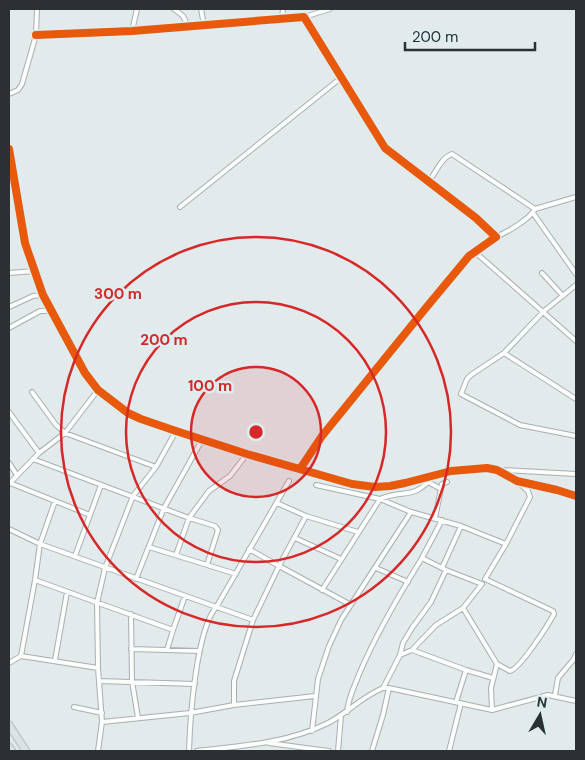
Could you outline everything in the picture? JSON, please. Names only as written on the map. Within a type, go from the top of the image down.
[{"type":"main road","points":[[9,725],[26,751]]},
{"type":"main road","points":[[9,747],[12,751]]},
{"type":"street","points":[[9,94],[18,90],[22,84],[36,35],[37,9]]},
{"type":"street","points":[[132,31],[137,9]]},
{"type":"street","points":[[174,9],[183,16],[188,26]]},
{"type":"street","points":[[201,9],[204,25]]},
{"type":"street","points":[[282,19],[283,9]]},
{"type":"street","points":[[36,35],[132,31],[304,18],[330,9]]},
{"type":"street","points":[[304,18],[386,148],[476,218],[496,237]]},
{"type":"street","points":[[180,207],[342,77]]},
{"type":"street","points":[[9,149],[25,242],[43,295],[85,373],[98,390],[115,404],[140,419],[247,454],[344,482],[376,487],[405,483],[468,469],[576,474]]},
{"type":"street","points":[[429,182],[448,154],[452,154],[534,211],[576,274]]},
{"type":"street","points":[[300,469],[322,436],[474,252],[505,233],[534,211],[576,197]]},
{"type":"street","points":[[474,252],[544,311],[576,341]]},
{"type":"street","points":[[9,273],[35,271]]},
{"type":"street","points":[[542,273],[563,296]]},
{"type":"street","points":[[576,285],[544,311],[504,353],[471,375],[461,394],[520,425],[576,436]]},
{"type":"street","points":[[9,307],[33,296],[43,295]]},
{"type":"street","points":[[9,328],[40,311],[52,311]]},
{"type":"street","points":[[504,353],[576,399]]},
{"type":"street","points":[[90,515],[9,484],[39,453],[65,433],[98,390]]},
{"type":"street","points":[[32,392],[56,425],[65,433],[156,467]]},
{"type":"street","points":[[9,412],[39,453]]},
{"type":"street","points":[[98,751],[102,713],[98,668],[97,603],[105,568],[133,496],[156,467],[176,432]]},
{"type":"street","points":[[136,579],[164,508],[202,440]]},
{"type":"street","points":[[176,555],[189,518],[209,491],[230,476],[247,454]]},
{"type":"street","points":[[33,459],[218,528],[207,565]]},
{"type":"street","points":[[9,463],[17,475]]},
{"type":"street","points":[[400,655],[412,650],[436,625],[463,608],[482,584],[506,544],[530,497],[528,491],[517,481],[497,470]]},
{"type":"street","points":[[322,590],[380,499],[414,493],[435,475]]},
{"type":"street","points":[[189,751],[190,713],[204,632],[210,615],[290,481]]},
{"type":"street","points":[[517,481],[576,496]]},
{"type":"street","points":[[428,482],[441,489]]},
{"type":"street","points":[[435,518],[442,484],[447,482]]},
{"type":"street","points":[[75,556],[101,485]]},
{"type":"street","points":[[316,485],[380,499],[411,512],[471,528],[506,544]]},
{"type":"street","points":[[21,656],[40,544],[55,501]]},
{"type":"street","points":[[277,503],[306,516],[358,532]]},
{"type":"street","points":[[312,731],[315,696],[320,671],[329,646],[351,605],[411,512]]},
{"type":"street","points":[[234,705],[234,681],[253,620],[306,516]]},
{"type":"street","points":[[347,712],[349,699],[370,649],[442,520]]},
{"type":"street","points":[[197,751],[266,742],[312,731],[341,716],[383,688],[400,655],[403,643],[415,623],[432,602],[461,526]]},
{"type":"street","points":[[9,530],[40,544],[105,568],[253,620]]},
{"type":"street","points":[[295,538],[341,559]]},
{"type":"street","points":[[149,547],[236,574]]},
{"type":"street","points":[[249,549],[351,605]]},
{"type":"street","points":[[422,558],[482,584]]},
{"type":"street","points":[[376,568],[408,582]]},
{"type":"street","points":[[463,608],[497,664],[510,671],[515,670],[532,648],[554,612],[485,579]]},
{"type":"street","points":[[35,580],[173,630]]},
{"type":"street","points":[[55,660],[67,592]]},
{"type":"street","points":[[167,650],[185,596]]},
{"type":"street","points":[[131,614],[132,681],[138,718]]},
{"type":"street","points":[[131,649],[200,652]]},
{"type":"street","points":[[412,650],[493,678]]},
{"type":"street","points":[[555,695],[558,678],[576,654]]},
{"type":"street","points":[[9,663],[21,656],[98,668]]},
{"type":"street","points":[[492,710],[490,694],[497,664]]},
{"type":"street","points":[[449,751],[466,670]]},
{"type":"street","points":[[99,681],[195,684]]},
{"type":"street","points":[[383,688],[492,710],[548,695],[576,701]]},
{"type":"street","points":[[372,751],[389,688]]},
{"type":"street","points":[[102,722],[190,713],[234,705],[315,696]]},
{"type":"street","points":[[74,707],[102,713]]},
{"type":"street","points":[[338,751],[341,716]]},
{"type":"street","points":[[266,742],[306,750],[329,751]]},
{"type":"cycle path","points":[[36,35],[132,31],[304,17],[385,148],[476,218],[496,237],[469,256],[322,436],[300,469]]},
{"type":"cycle path","points":[[9,149],[25,243],[43,295],[85,373],[98,390],[128,413],[247,454],[352,484],[375,487],[390,486],[451,471],[487,468],[497,470],[517,481],[576,496]]}]
